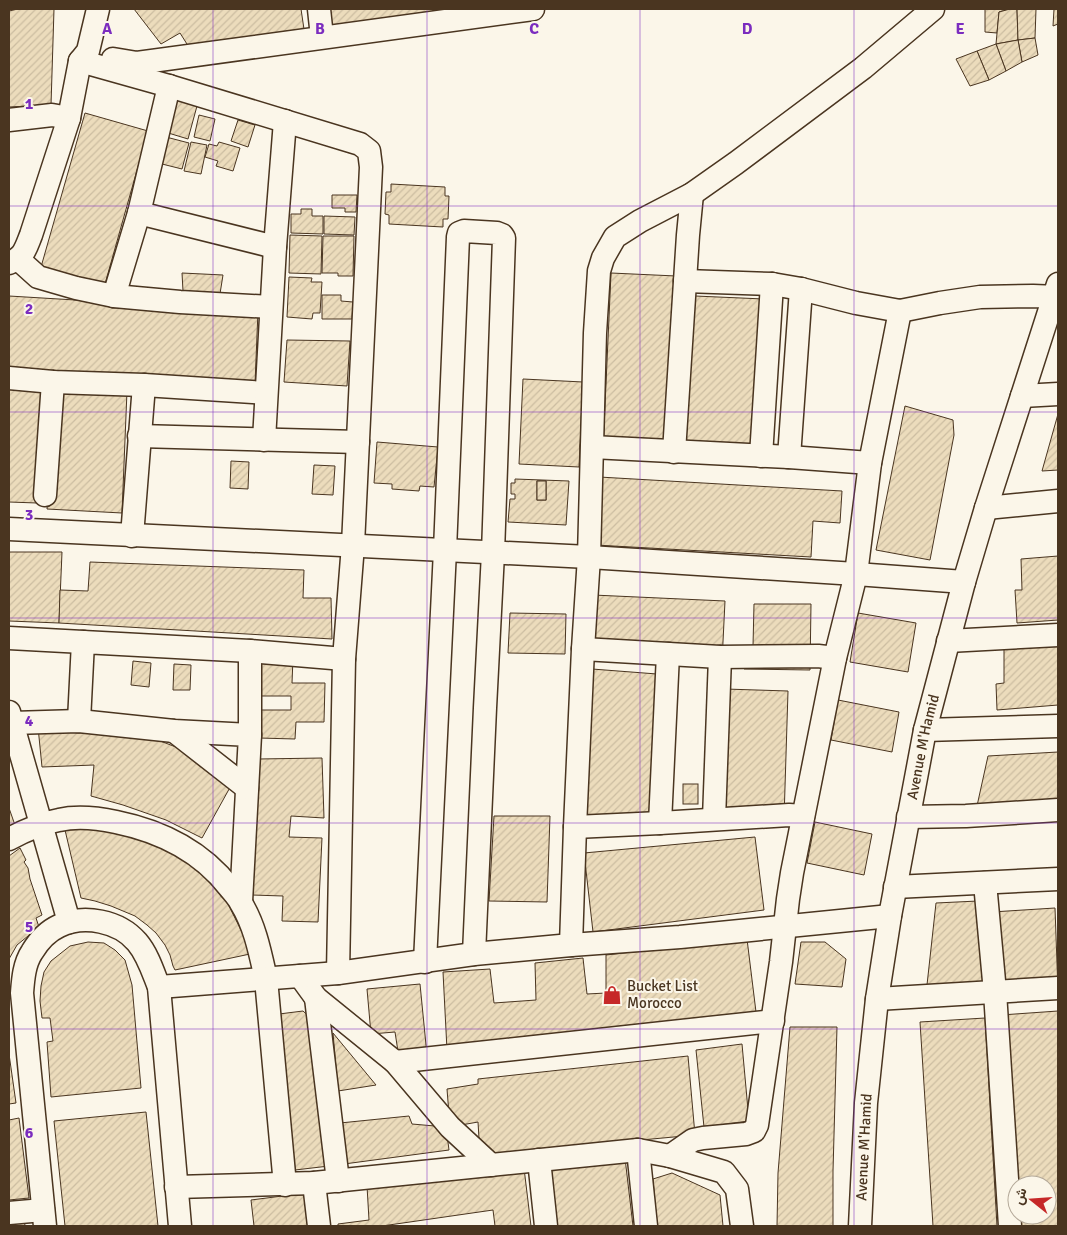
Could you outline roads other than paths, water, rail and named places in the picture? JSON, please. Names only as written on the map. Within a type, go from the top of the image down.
[{"type":"street","points":[[98,9],[69,118],[31,235],[24,253],[14,261],[38,278],[114,296],[272,307]]},
{"type":"street","points":[[318,9],[322,37]]},
{"type":"street","points":[[84,56],[137,63],[533,9]]},
{"type":"street","points":[[571,945],[583,650],[589,557],[595,333],[599,271],[602,258],[615,238],[640,221],[692,194],[863,68],[933,9]]},
{"type":"street","points":[[84,56],[169,86],[360,144],[369,151],[371,167],[353,545],[344,659],[338,973]]},
{"type":"street","points":[[114,296],[139,213],[169,86]]},
{"type":"street","points":[[9,120],[52,114],[69,118]]},
{"type":"street","points":[[264,440],[275,247],[286,121]]},
{"type":"street","points":[[674,452],[692,194]]},
{"type":"street","points":[[139,213],[275,247]]},
{"type":"street","points":[[425,962],[458,237],[464,231],[497,233],[502,234],[504,238],[493,552],[484,708],[474,954]]},
{"type":"street","points":[[685,281],[772,284],[900,311],[980,297],[1034,296],[1057,293]]},
{"type":"street","points":[[761,456],[772,284]]},
{"type":"street","points":[[789,457],[801,289]]},
{"type":"street","name":"Avenue M'Hamid","points":[[860,1226],[866,1103],[877,1000],[895,887],[925,730],[964,582],[986,508],[1057,293]]},
{"type":"street","points":[[670,1156],[693,1140],[746,1134],[754,1131],[758,1125],[788,899],[835,658],[856,574],[870,463],[900,311]]},
{"type":"street","points":[[9,378],[266,393]]},
{"type":"street","points":[[45,495],[53,382]]},
{"type":"street","points":[[132,536],[144,385]]},
{"type":"street","points":[[1022,396],[1058,394]]},
{"type":"street","points":[[139,436],[358,442]]},
{"type":"street","points":[[592,447],[870,463]]},
{"type":"street","points":[[986,508],[1058,501]]},
{"type":"street","points":[[9,529],[589,557],[964,582]]},
{"type":"street","points":[[948,641],[1058,635]]},
{"type":"street","points":[[9,638],[250,651],[344,659]]},
{"type":"street","points":[[80,721],[83,642]]},
{"type":"street","points":[[583,650],[720,657],[818,656],[835,658]]},
{"type":"street","points":[[240,902],[250,735],[250,651]]},
{"type":"street","points":[[660,823],[668,654]]},
{"type":"street","points":[[714,819],[720,657]]},
{"type":"street","points":[[68,922],[10,718],[80,721],[174,731],[250,735]]},
{"type":"street","points":[[925,730],[1058,726]]},
{"type":"street","points":[[174,731],[247,788]]},
{"type":"street","points":[[908,817],[966,816],[1058,810]]},
{"type":"street","points":[[575,827],[789,814],[803,816]]},
{"type":"street","points":[[9,839],[59,820],[82,818],[102,820],[144,829],[170,840],[193,852],[222,878],[240,902],[252,925],[266,979],[285,1185]]},
{"type":"street","points":[[895,887],[1058,879]]},
{"type":"street","points":[[985,883],[995,992],[1010,1226]]},
{"type":"street","points":[[158,988],[338,973],[474,954],[680,937],[890,916]]},
{"type":"street","points":[[9,1214],[44,1218],[15,994],[31,953],[40,941],[58,926],[68,922],[84,920],[107,923],[118,928],[137,942],[145,953],[158,988],[180,1226]]},
{"type":"street","points":[[300,976],[316,998],[395,1062],[450,1127],[491,1165]]},
{"type":"street","points":[[877,1000],[1058,988]]},
{"type":"street","points":[[316,998],[338,1181]]},
{"type":"street","points":[[395,1062],[773,1021]]},
{"type":"street","points":[[176,1187],[314,1183],[638,1150],[670,1156],[724,1172],[737,1189],[742,1226]]},
{"type":"street","points":[[638,1150],[646,1226]]},
{"type":"street","points":[[539,1160],[546,1226]]},
{"type":"street","points":[[314,1183],[319,1226]]},
{"type":"place","name":"Bucket List Morocco","points":[[612,995]]}]
